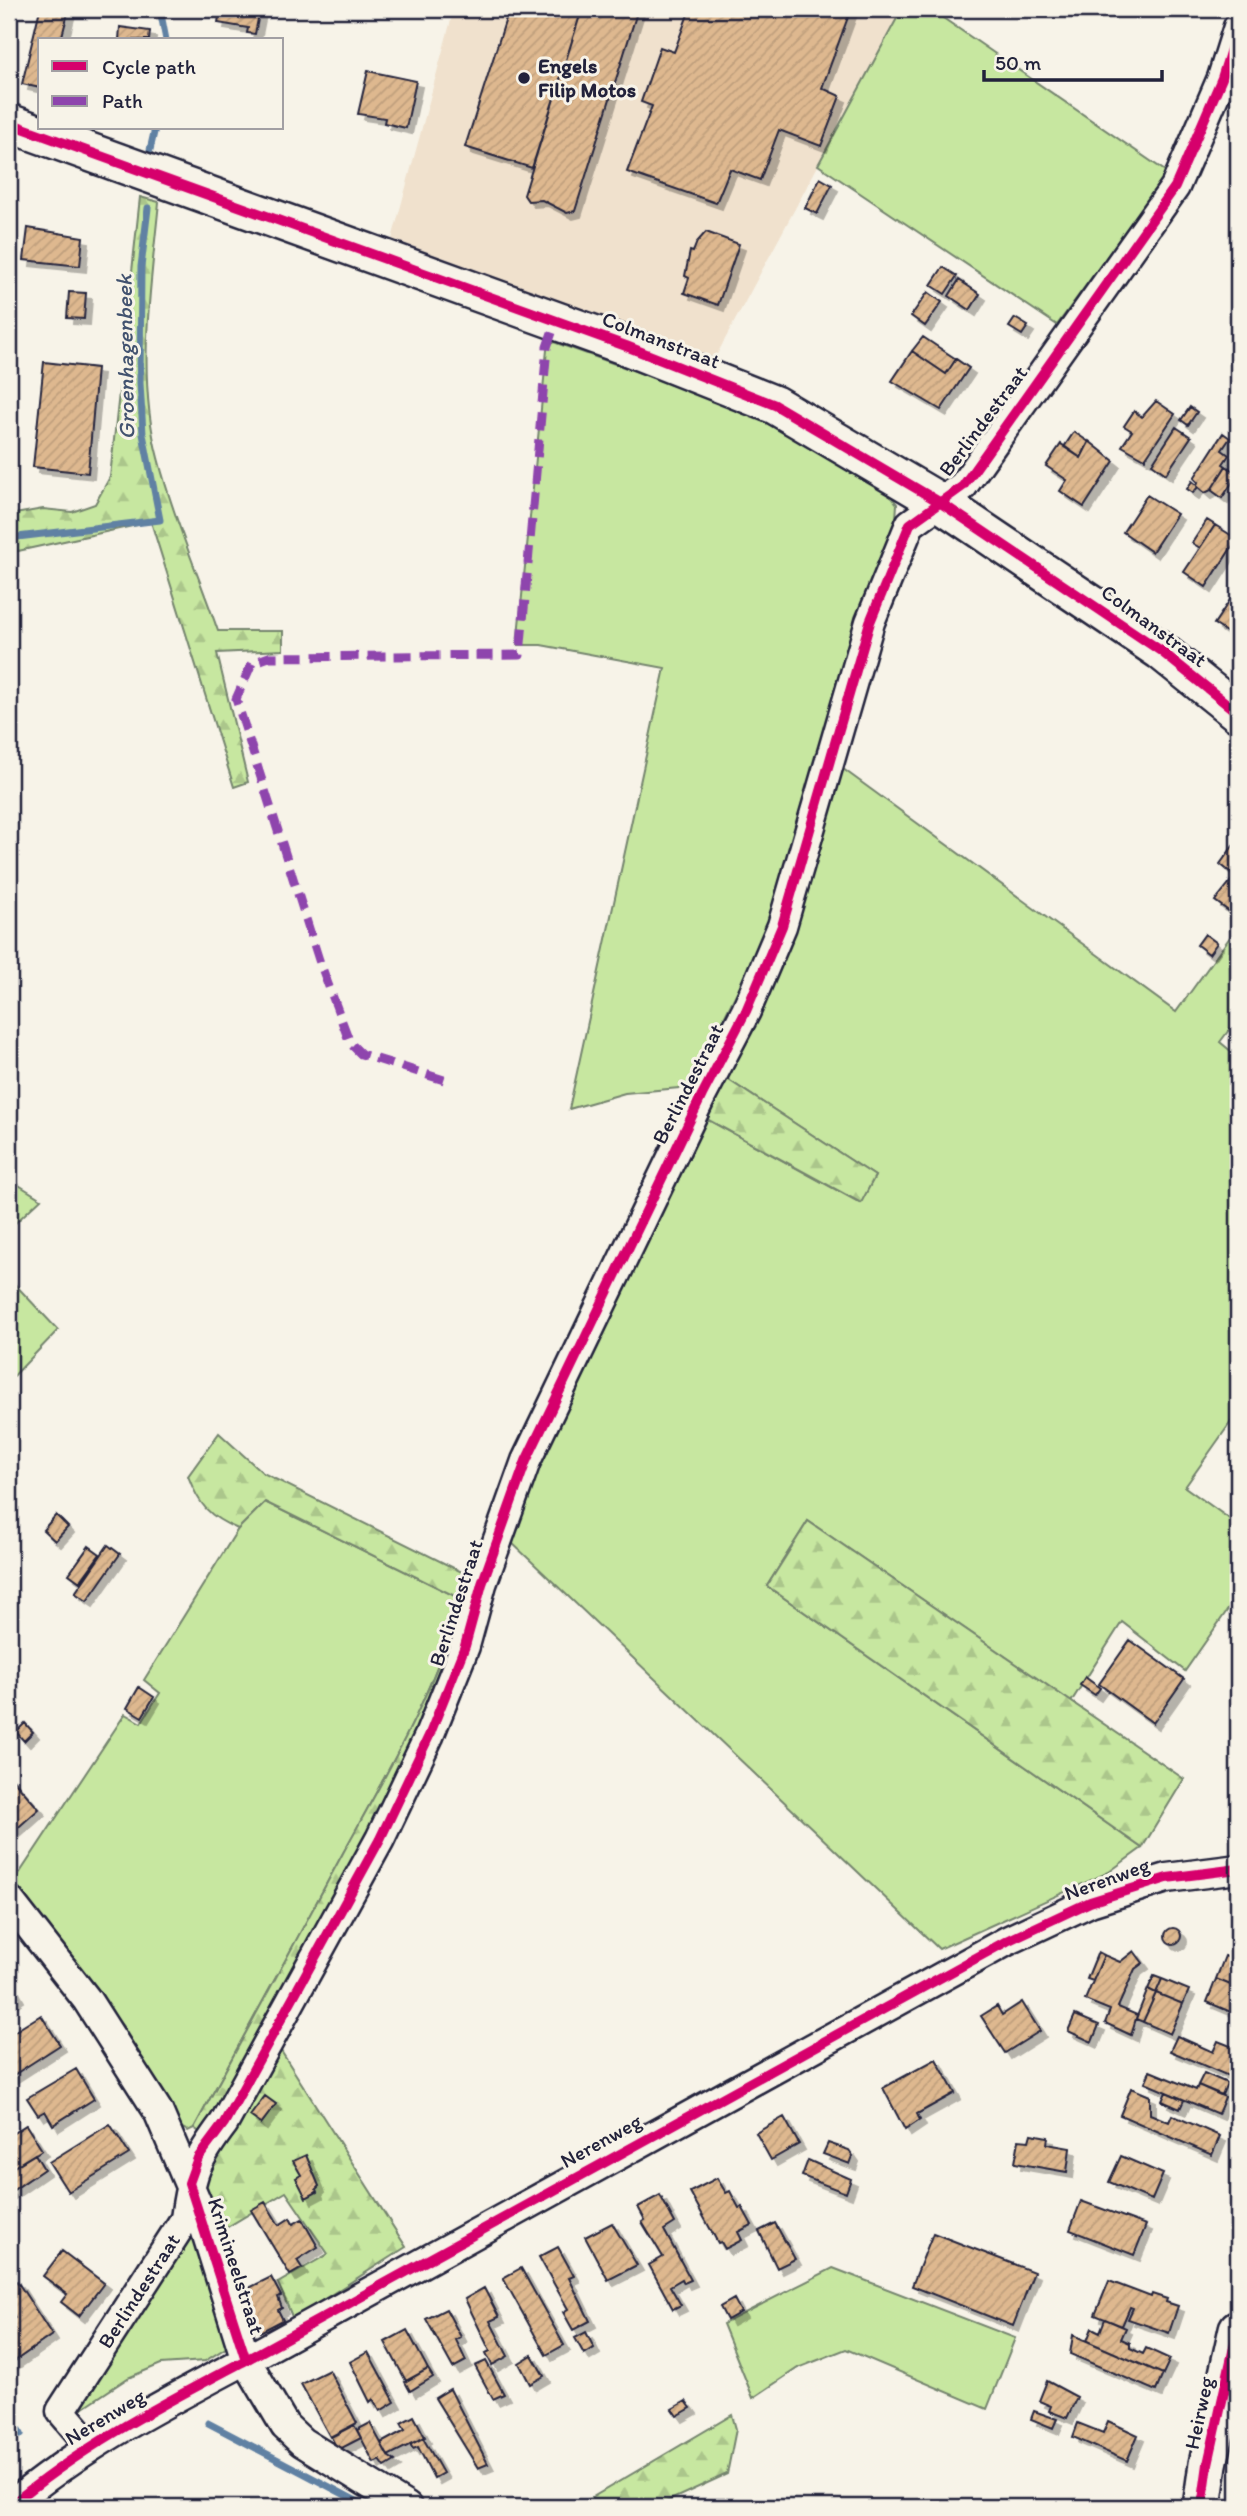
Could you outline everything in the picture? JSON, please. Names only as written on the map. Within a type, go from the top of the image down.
[{"type":"main road","name":"Colmanstraat","points":[[9,123],[626,346],[775,405],[941,502],[1161,651],[1238,713]]},
{"type":"main road","name":"Heirweg","points":[[1202,2507],[1208,2464],[1238,2329]]},
{"type":"street","name":"Berlindestraat","points":[[91,2446],[61,2411],[185,2219],[190,2183],[198,2158],[224,2123],[380,1839],[429,1736],[465,1646],[482,1584],[526,1461],[702,1095],[746,1011],[782,926],[870,622],[910,524],[963,486],[1175,187],[1222,78],[1238,27]]},
{"type":"street","name":"Nerenweg","points":[[9,2507],[91,2446],[127,2423],[1007,1941],[1090,1902],[1167,1878],[1238,1869]]},
{"type":"street","name":"Krimineelstraat","points":[[9,1900],[87,2000],[151,2100],[190,2183],[246,2360],[285,2426],[302,2442],[407,2507]]},
{"type":"shaded area","points":[[454,9],[902,9],[715,358],[392,239]]},
{"type":"green space","points":[[902,9],[930,9],[1168,173],[1057,325],[818,165]]},
{"type":"green space","points":[[140,197],[159,202],[147,330],[148,395],[151,427],[171,501],[218,631],[283,631],[283,650],[217,653],[248,782],[234,787],[151,522],[9,553],[9,515],[43,509],[72,512],[95,504],[110,477]]},
{"type":"green space","points":[[548,340],[727,404],[789,434],[890,495],[897,504],[896,519],[780,895],[759,947],[690,1087],[625,1093],[569,1109],[665,668],[541,645],[517,645]]},
{"type":"green space","points":[[839,766],[1176,1012],[1238,926],[1238,1018],[1220,1042],[1238,1057],[1238,1412],[1185,1487],[1238,1525],[1238,1595],[1185,1671],[1122,1622],[1071,1702],[808,1521],[767,1586],[1142,1848],[1109,1872],[939,1949],[511,1542],[533,1477],[703,1117],[860,1203],[875,1176],[724,1077],[779,969]]},
{"type":"green space","points":[[724,1077],[875,1176],[861,1203],[703,1117]]},
{"type":"green space","points":[[9,1179],[41,1199],[9,1229]]},
{"type":"green space","points":[[9,1278],[58,1330],[9,1381]]},
{"type":"green space","points":[[219,1433],[263,1473],[472,1577],[459,1629],[418,1740],[205,2136],[194,2128],[410,1729],[438,1664],[459,1598],[265,1502],[238,1529],[212,1515],[196,1495],[188,1476]]},
{"type":"green space","points":[[265,1502],[459,1598],[450,1631],[425,1697],[394,1761],[194,2128],[188,2131],[182,2128],[124,2028],[13,1883],[125,1714],[141,1723],[160,1693],[144,1680],[238,1529]]},
{"type":"green space","points":[[808,1521],[1184,1779],[1142,1848],[767,1586]]},
{"type":"green space","points":[[281,2051],[406,2247],[293,2319],[278,2283],[328,2254],[286,2192],[219,2232],[197,2182]]},
{"type":"green space","points":[[191,2219],[232,2344],[205,2361],[161,2364],[128,2378],[75,2413]]},
{"type":"green space","points":[[833,2268],[1015,2338],[987,2409],[846,2349],[798,2368],[753,2398],[723,2324]]},
{"type":"green space","points":[[732,2415],[736,2429],[727,2474],[655,2507],[576,2507]]},
{"type":"building","points":[[40,9],[69,9],[62,38],[38,38],[38,88],[22,84]]},
{"type":"building","points":[[220,9],[260,9],[255,34],[247,33],[248,28],[218,23]]},
{"type":"building","name":"Engels Filip Motos","points":[[509,9],[582,9],[532,168],[465,147]]},
{"type":"building","points":[[582,9],[638,9],[575,211],[567,213],[542,200],[528,201],[524,195]]},
{"type":"building","points":[[690,9],[851,9],[822,88],[840,96],[821,146],[779,130],[760,180],[730,169],[716,203],[627,172],[652,106],[641,102],[660,47],[674,52]]},
{"type":"building","points":[[120,27],[150,31],[149,38],[119,38]]},
{"type":"building","points":[[368,71],[416,81],[406,128],[384,123],[385,118],[358,114]]},
{"type":"building","points":[[820,178],[832,185],[817,214],[805,208]]},
{"type":"building","points":[[28,228],[83,237],[80,266],[24,260]]},
{"type":"building","points":[[706,232],[739,244],[718,305],[684,293],[689,278],[685,276],[690,251],[693,252]]},
{"type":"building","points":[[943,267],[957,276],[945,294],[931,285]]},
{"type":"building","points":[[959,280],[980,294],[970,310],[949,296]]},
{"type":"building","points":[[69,292],[86,293],[84,319],[67,318]]},
{"type":"building","points":[[928,292],[942,302],[925,326],[911,316]]},
{"type":"building","points":[[1015,318],[1028,326],[1022,335],[1009,327]]},
{"type":"building","points":[[923,337],[956,359],[946,374],[912,351]]},
{"type":"building","points":[[912,351],[946,374],[956,359],[969,368],[941,410],[892,381]]},
{"type":"building","points":[[44,362],[97,368],[88,473],[33,467]]},
{"type":"building","points":[[1156,401],[1175,414],[1145,459],[1122,446],[1132,431],[1124,426],[1134,411],[1142,417]]},
{"type":"building","points":[[1190,407],[1197,412],[1188,425],[1181,420]]},
{"type":"building","points":[[1176,427],[1191,437],[1166,474],[1152,464]]},
{"type":"building","points":[[1074,432],[1089,442],[1081,458],[1064,447]]},
{"type":"building","points":[[1223,433],[1230,438],[1222,450],[1229,455],[1223,464],[1226,466],[1211,490],[1205,493],[1198,487],[1193,493],[1187,489],[1192,481],[1197,485],[1198,482],[1194,478]]},
{"type":"building","points":[[1089,441],[1114,461],[1084,507],[1060,491],[1067,480],[1046,466],[1061,444],[1081,458]]},
{"type":"building","points":[[1226,466],[1238,474],[1222,498],[1211,490]]},
{"type":"building","points":[[1147,495],[1177,514],[1152,552],[1123,532]]},
{"type":"building","points":[[1207,520],[1215,525],[1200,548],[1192,543]]},
{"type":"building","points":[[1215,525],[1237,539],[1206,587],[1184,572]]},
{"type":"building","points":[[1238,588],[1238,640],[1214,624]]},
{"type":"building","points":[[1238,839],[1238,918],[1215,901],[1235,876],[1220,864]]},
{"type":"building","points":[[1205,934],[1217,943],[1209,954],[1197,945]]},
{"type":"building","points":[[56,1515],[68,1527],[55,1541],[43,1530]]},
{"type":"building","points":[[108,1545],[120,1554],[87,1601],[75,1593]]},
{"type":"building","points":[[89,1546],[100,1554],[80,1582],[69,1574]]},
{"type":"building","points":[[1130,1640],[1184,1679],[1153,1723],[1099,1684]]},
{"type":"building","points":[[1085,1677],[1100,1688],[1095,1695],[1080,1685]]},
{"type":"building","points":[[139,1687],[154,1697],[142,1717],[127,1708]]},
{"type":"building","points":[[25,1723],[33,1732],[24,1741],[16,1732]]},
{"type":"building","points":[[9,1775],[39,1809],[12,1833],[9,1829]]},
{"type":"building","points":[[1173,1928],[1179,1930],[1179,1942],[1173,1944],[1167,1942],[1165,1936],[1167,1930]]},
{"type":"building","points":[[1134,1951],[1143,1963],[1135,1969],[1118,2007],[1137,2015],[1131,2035],[1105,2023],[1110,2010],[1085,2000],[1104,1955],[1120,1962]]},
{"type":"building","points":[[1098,1952],[1104,1955],[1093,1981],[1087,1979]]},
{"type":"building","points":[[1225,1956],[1238,1961],[1238,1988],[1216,1979]]},
{"type":"building","points":[[1154,1976],[1162,1979],[1156,1993],[1148,1989]]},
{"type":"building","points":[[1162,1979],[1189,1990],[1183,2004],[1156,1993]]},
{"type":"building","points":[[1216,1979],[1238,1988],[1238,2015],[1207,2002]]},
{"type":"building","points":[[9,1980],[18,1996],[9,2002]]},
{"type":"building","points":[[1148,1989],[1156,1993],[1143,2022],[1136,2019]]},
{"type":"building","points":[[1156,1993],[1183,2004],[1170,2034],[1143,2022]]},
{"type":"building","points":[[1022,2002],[1040,2031],[1005,2053],[981,2016],[997,2006],[1002,2015]]},
{"type":"building","points":[[41,2015],[60,2045],[9,2078],[9,2035]]},
{"type":"building","points":[[1075,2015],[1099,2025],[1092,2042],[1068,2031]]},
{"type":"building","points":[[1177,2036],[1213,2052],[1218,2041],[1238,2049],[1238,2065],[1233,2078],[1170,2051]]},
{"type":"building","points":[[936,2059],[955,2093],[917,2114],[920,2120],[905,2130],[883,2088]]},
{"type":"building","points":[[76,2069],[94,2099],[53,2125],[45,2111],[38,2115],[27,2098]]},
{"type":"building","points":[[1150,2071],[1196,2090],[1198,2085],[1225,2097],[1218,2114],[1145,2083]]},
{"type":"building","points":[[1204,2073],[1227,2083],[1222,2095],[1198,2085]]},
{"type":"building","points":[[1131,2088],[1150,2096],[1150,2114],[1169,2122],[1172,2115],[1220,2136],[1212,2155],[1120,2115]]},
{"type":"building","points":[[1166,2092],[1184,2100],[1180,2109],[1162,2101]]},
{"type":"building","points":[[265,2096],[276,2104],[261,2124],[250,2116]]},
{"type":"building","points":[[784,2117],[799,2144],[771,2160],[756,2133]]},
{"type":"building","points":[[110,2124],[129,2154],[68,2192],[49,2162]]},
{"type":"building","points":[[26,2125],[42,2150],[9,2170],[9,2154],[14,2151],[9,2136]]},
{"type":"building","points":[[1031,2134],[1048,2137],[1047,2144],[1070,2148],[1067,2172],[1015,2163],[1019,2140],[1029,2141]]},
{"type":"building","points":[[828,2143],[849,2150],[853,2156],[850,2164],[823,2154]]},
{"type":"building","points":[[35,2154],[44,2169],[9,2193],[9,2170]]},
{"type":"building","points":[[306,2155],[319,2186],[317,2192],[306,2198],[296,2178],[301,2175],[293,2161]]},
{"type":"building","points":[[1121,2156],[1163,2174],[1152,2200],[1109,2182]]},
{"type":"building","points":[[808,2160],[851,2179],[846,2193],[802,2176]]},
{"type":"building","points":[[717,2178],[726,2193],[730,2191],[739,2208],[742,2207],[752,2225],[738,2232],[742,2240],[725,2249],[721,2242],[718,2243],[690,2192]]},
{"type":"building","points":[[660,2195],[675,2223],[664,2230],[691,2280],[684,2283],[682,2279],[670,2286],[681,2305],[673,2309],[649,2265],[663,2257],[642,2222],[645,2220],[638,2207]]},
{"type":"building","points":[[1081,2201],[1146,2225],[1134,2255],[1070,2230]]},
{"type":"building","points":[[265,2202],[279,2225],[290,2218],[293,2224],[302,2219],[318,2247],[297,2260],[302,2268],[290,2275],[251,2210]]},
{"type":"building","points":[[612,2223],[637,2265],[608,2280],[585,2237]]},
{"type":"building","points":[[775,2223],[795,2259],[777,2268],[759,2231]]},
{"type":"building","points":[[933,2233],[1034,2272],[1013,2326],[912,2286]]},
{"type":"building","points":[[558,2247],[574,2276],[569,2278],[590,2321],[573,2330],[563,2312],[568,2309],[539,2257]]},
{"type":"building","points":[[62,2251],[104,2283],[79,2316],[61,2302],[67,2294],[43,2276]]},
{"type":"building","points":[[521,2268],[564,2345],[546,2355],[503,2278]]},
{"type":"building","points":[[271,2277],[281,2296],[278,2297],[282,2308],[278,2310],[283,2320],[260,2332],[241,2292]]},
{"type":"building","points":[[17,2281],[52,2335],[9,2365],[9,2322],[15,2318],[9,2308],[9,2286]]},
{"type":"building","points":[[1109,2281],[1151,2297],[1152,2294],[1167,2299],[1166,2302],[1178,2306],[1169,2333],[1128,2319],[1133,2308],[1130,2307],[1122,2326],[1095,2315]]},
{"type":"building","points":[[484,2288],[499,2317],[490,2321],[508,2356],[492,2365],[486,2353],[490,2351],[465,2299]]},
{"type":"building","points":[[734,2299],[741,2312],[727,2320],[720,2307]]},
{"type":"building","points":[[446,2309],[461,2337],[456,2340],[466,2361],[453,2368],[426,2319]]},
{"type":"building","points":[[1105,2319],[1126,2328],[1121,2339],[1130,2343],[1130,2348],[1143,2354],[1146,2348],[1170,2359],[1163,2374],[1087,2341],[1092,2328],[1100,2332]]},
{"type":"building","points":[[407,2330],[428,2369],[406,2381],[385,2342]]},
{"type":"building","points":[[586,2332],[594,2348],[584,2354],[575,2338]]},
{"type":"building","points":[[1073,2335],[1163,2374],[1156,2391],[1070,2354]]},
{"type":"building","points":[[368,2352],[395,2402],[380,2411],[373,2399],[370,2402],[350,2362]]},
{"type":"building","points":[[532,2355],[544,2376],[530,2384],[519,2363]]},
{"type":"building","points":[[486,2361],[504,2394],[493,2399],[475,2366]]},
{"type":"building","points":[[428,2369],[433,2377],[410,2391],[405,2382]]},
{"type":"building","points":[[329,2370],[357,2423],[330,2437],[301,2384]]},
{"type":"building","points":[[1047,2381],[1077,2397],[1067,2418],[1049,2411],[1051,2406],[1039,2401]]},
{"type":"building","points":[[450,2389],[488,2464],[478,2468],[435,2398]]},
{"type":"building","points":[[686,2401],[691,2408],[677,2416],[672,2409]]},
{"type":"building","points":[[1034,2411],[1057,2419],[1053,2428],[1031,2419]]},
{"type":"building","points":[[414,2416],[425,2437],[388,2456],[381,2443],[405,2430],[401,2423]]},
{"type":"building","points":[[1108,2421],[1138,2435],[1127,2461],[1073,2437],[1078,2423],[1103,2433]]},
{"type":"building","points":[[370,2423],[388,2456],[395,2461],[385,2467],[380,2460],[374,2463],[357,2430]]},
{"type":"building","points":[[354,2425],[361,2438],[338,2450],[331,2437]]},
{"type":"building","points":[[423,2438],[443,2473],[434,2478],[418,2447],[413,2449],[410,2444]]},
{"type":"waterway","name":"Groenhagenbeek","points":[[160,9],[166,38]]},
{"type":"waterway","name":"Groenhagenbeek","points":[[150,150],[155,130]]},
{"type":"waterway","name":"Groenhagenbeek","points":[[9,538],[160,520],[143,434],[140,383],[141,267],[148,208]]},
{"type":"waterway","points":[[9,2417],[21,2434]]},
{"type":"waterway","points":[[208,2423],[368,2507]]},
{"type":"marked path","points":[[444,1080],[361,1054],[350,1043],[319,960],[236,699],[252,663],[269,657],[520,655],[547,347],[556,321]]},
{"type":"cycle path","points":[[246,2360],[189,2183],[198,2158],[224,2123],[380,1839],[429,1736],[465,1646],[482,1584],[526,1461],[702,1095],[746,1011],[782,926],[870,622],[910,524],[963,486],[1175,187],[1222,78],[1238,27]]},
{"type":"cycle path","points":[[9,123],[626,346],[775,405],[941,503],[1161,651],[1238,713]]},
{"type":"cycle path","points":[[9,2507],[65,2464],[154,2410],[1007,1941],[1090,1902],[1167,1878],[1238,1869]]},
{"type":"cycle path","points":[[1202,2507],[1208,2464],[1238,2329]]},
{"type":"place","name":"Engels Filip Motos","points":[[524,78]]}]
